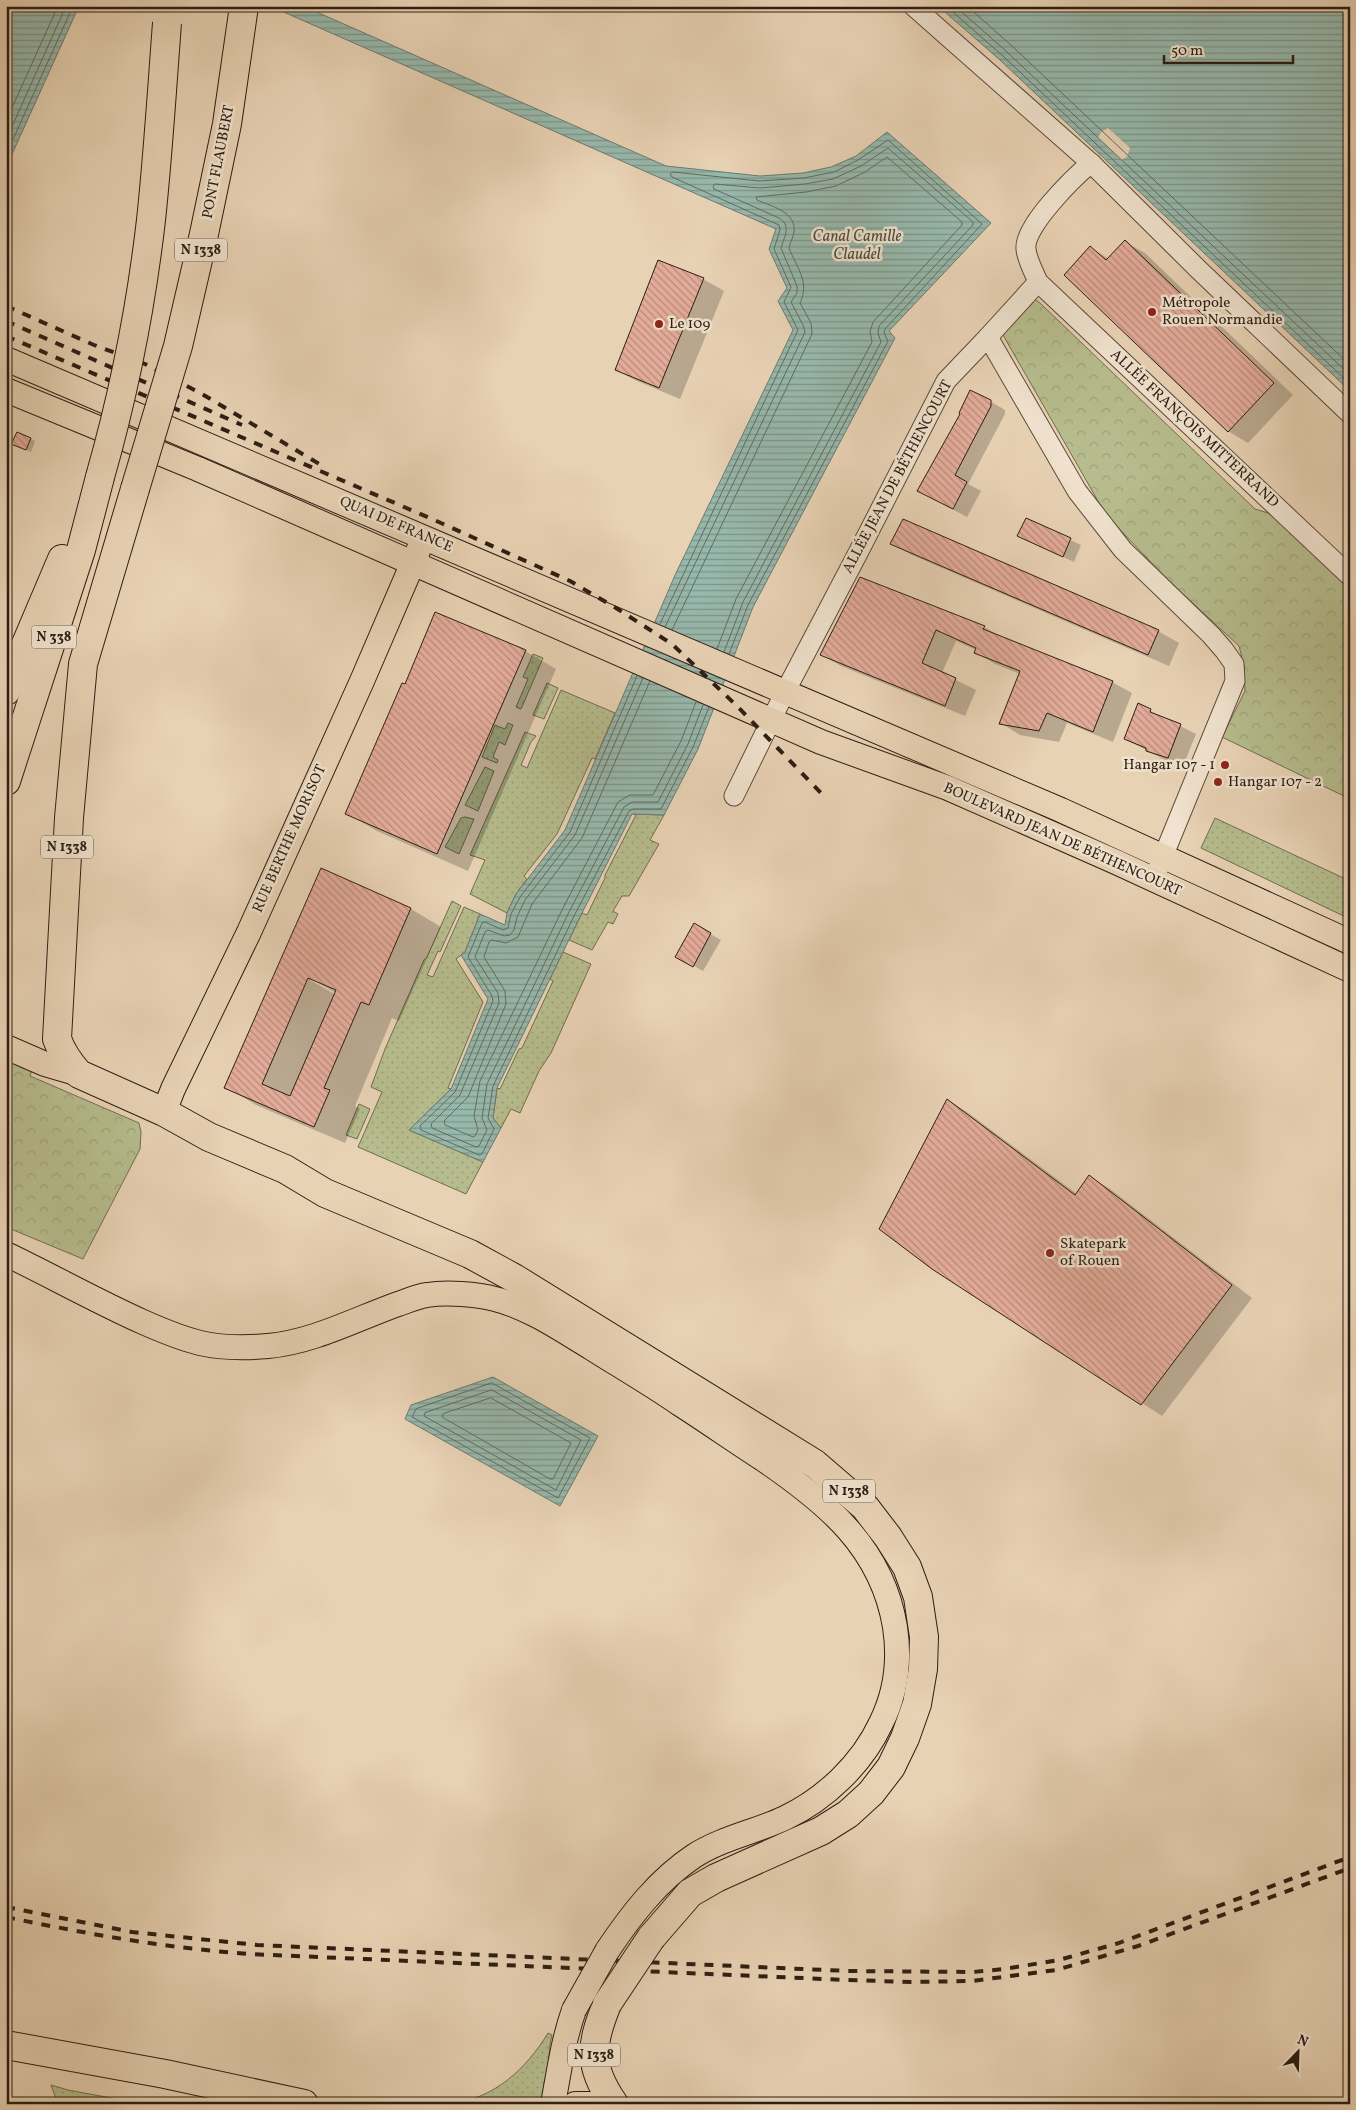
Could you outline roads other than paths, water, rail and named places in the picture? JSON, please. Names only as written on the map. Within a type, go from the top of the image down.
[{"type":"highway","points":[[6,692],[73,532],[98,484],[120,401],[141,294],[151,220],[168,6]]},
{"type":"highway","name":"PONT FLAUBERT","points":[[79,1074],[65,1056],[58,1039],[69,818],[83,664],[178,346],[227,124],[244,6]]},
{"type":"highway","name":"N 338","points":[[6,781],[82,550],[98,484]]},
{"type":"highway","name":"N 1338","points":[[79,1074],[164,1112],[209,1136],[285,1169],[325,1193],[470,1254],[582,1318],[815,1464],[865,1507],[888,1537],[907,1567],[918,1597],[924,1637],[923,1669],[917,1704],[905,1738],[891,1767],[871,1793],[848,1814],[834,1823],[812,1835],[716,1878],[690,1893],[651,1938],[607,2004],[598,2025],[594,2047],[594,2066],[603,2088],[614,2104]]},
{"type":"highway","points":[[6,2045],[194,2080],[304,2104]]},
{"type":"highway","points":[[6,2059],[223,2104]]},
{"type":"main road","name":"QUAI DE FRANCE","points":[[6,359],[785,692]]},
{"type":"main road","name":"QUAI DE FRANCE","points":[[6,390],[198,469],[770,721]]},
{"type":"main road","name":"RUE BERTHE MORISOT","points":[[164,1112],[362,681],[424,538]]},
{"type":"main road","name":"BOULEVARD JEAN DE BÉTHENCOURT","points":[[785,692],[1052,806],[1350,942]]},
{"type":"main road","name":"BOULEVARD JEAN DE BÉTHENCOURT","points":[[770,721],[821,742],[948,788],[1154,879],[1350,970]]},
{"type":"main road","points":[[6,1047],[45,1064],[79,1074]]},
{"type":"main road","name":"N 1338","points":[[6,1254],[42,1271],[83,1294],[170,1334],[200,1343],[233,1347],[271,1346],[306,1339],[426,1295],[470,1295],[493,1298],[521,1308],[561,1329],[656,1387],[798,1484],[842,1521],[872,1562],[884,1586],[897,1641],[897,1671],[891,1699],[882,1722],[855,1763],[836,1784],[817,1799],[786,1817],[725,1840],[697,1854],[669,1874],[644,1900],[616,1936],[574,2010],[565,2034],[560,2056],[553,2104]]},
{"type":"main road","points":[[575,2104],[598,2104]]},
{"type":"street","points":[[913,6],[1091,163],[1350,414]]},
{"type":"street","points":[[1038,282],[1025,248],[1030,231],[1056,195],[1091,163]]},
{"type":"street","name":"ALLÉE JEAN DE BÉTHENCOURT","points":[[734,796],[770,721],[946,381],[1038,282]]},
{"type":"street","name":"ALLÉE FRANÇOIS MITTERRAND","points":[[1038,282],[1350,576]]},
{"type":"street","points":[[988,338],[1077,491],[1123,550],[1211,635],[1234,664],[1235,681],[1154,879]]},
{"type":"water","points":[[6,6],[79,6],[8,163],[6,162]]},
{"type":"water","name":"Canal Camille Claudel","points":[[270,6],[303,6],[666,166],[760,176],[803,173],[831,167],[856,156],[887,132],[991,223],[889,331],[895,338],[753,607],[698,749],[664,815],[632,814],[579,919],[497,1088],[493,1118],[501,1128],[483,1162],[409,1130],[451,1089],[488,999],[461,955],[465,952],[480,914],[505,925],[507,913],[516,894],[565,830],[676,573],[793,330],[778,301],[787,288],[769,249],[776,229]]},
{"type":"water","points":[[938,6],[1350,6],[1350,391],[1000,60]]},
{"type":"water","points":[[493,1377],[598,1436],[560,1506],[405,1419],[411,1405]]},
{"type":"railway","points":[[6,306],[94,345],[145,364],[202,394],[321,465]]},
{"type":"railway","points":[[6,321],[242,425]]},
{"type":"railway","points":[[6,336],[432,519],[570,581],[672,644],[737,706],[821,793]]},
{"type":"railway","points":[[6,1907],[132,1932],[257,1945],[848,1971],[973,1972],[1059,1960],[1119,1943],[1350,1857]]},
{"type":"railway","points":[[6,1917],[127,1940],[249,1954],[847,1980],[972,1981],[1056,1970],[1138,1946],[1350,1868]]},
{"type":"place","name":"Métropole Rouen Normandie","points":[[1152,312]]},
{"type":"place","name":"Le 109","points":[[659,324]]},
{"type":"place","name":"Hangar 107 - 1","points":[[1225,765]]},
{"type":"place","name":"Hangar 107 - 2","points":[[1218,782]]},
{"type":"place","name":"Skatepark of Rouen","points":[[1050,1253]]}]
